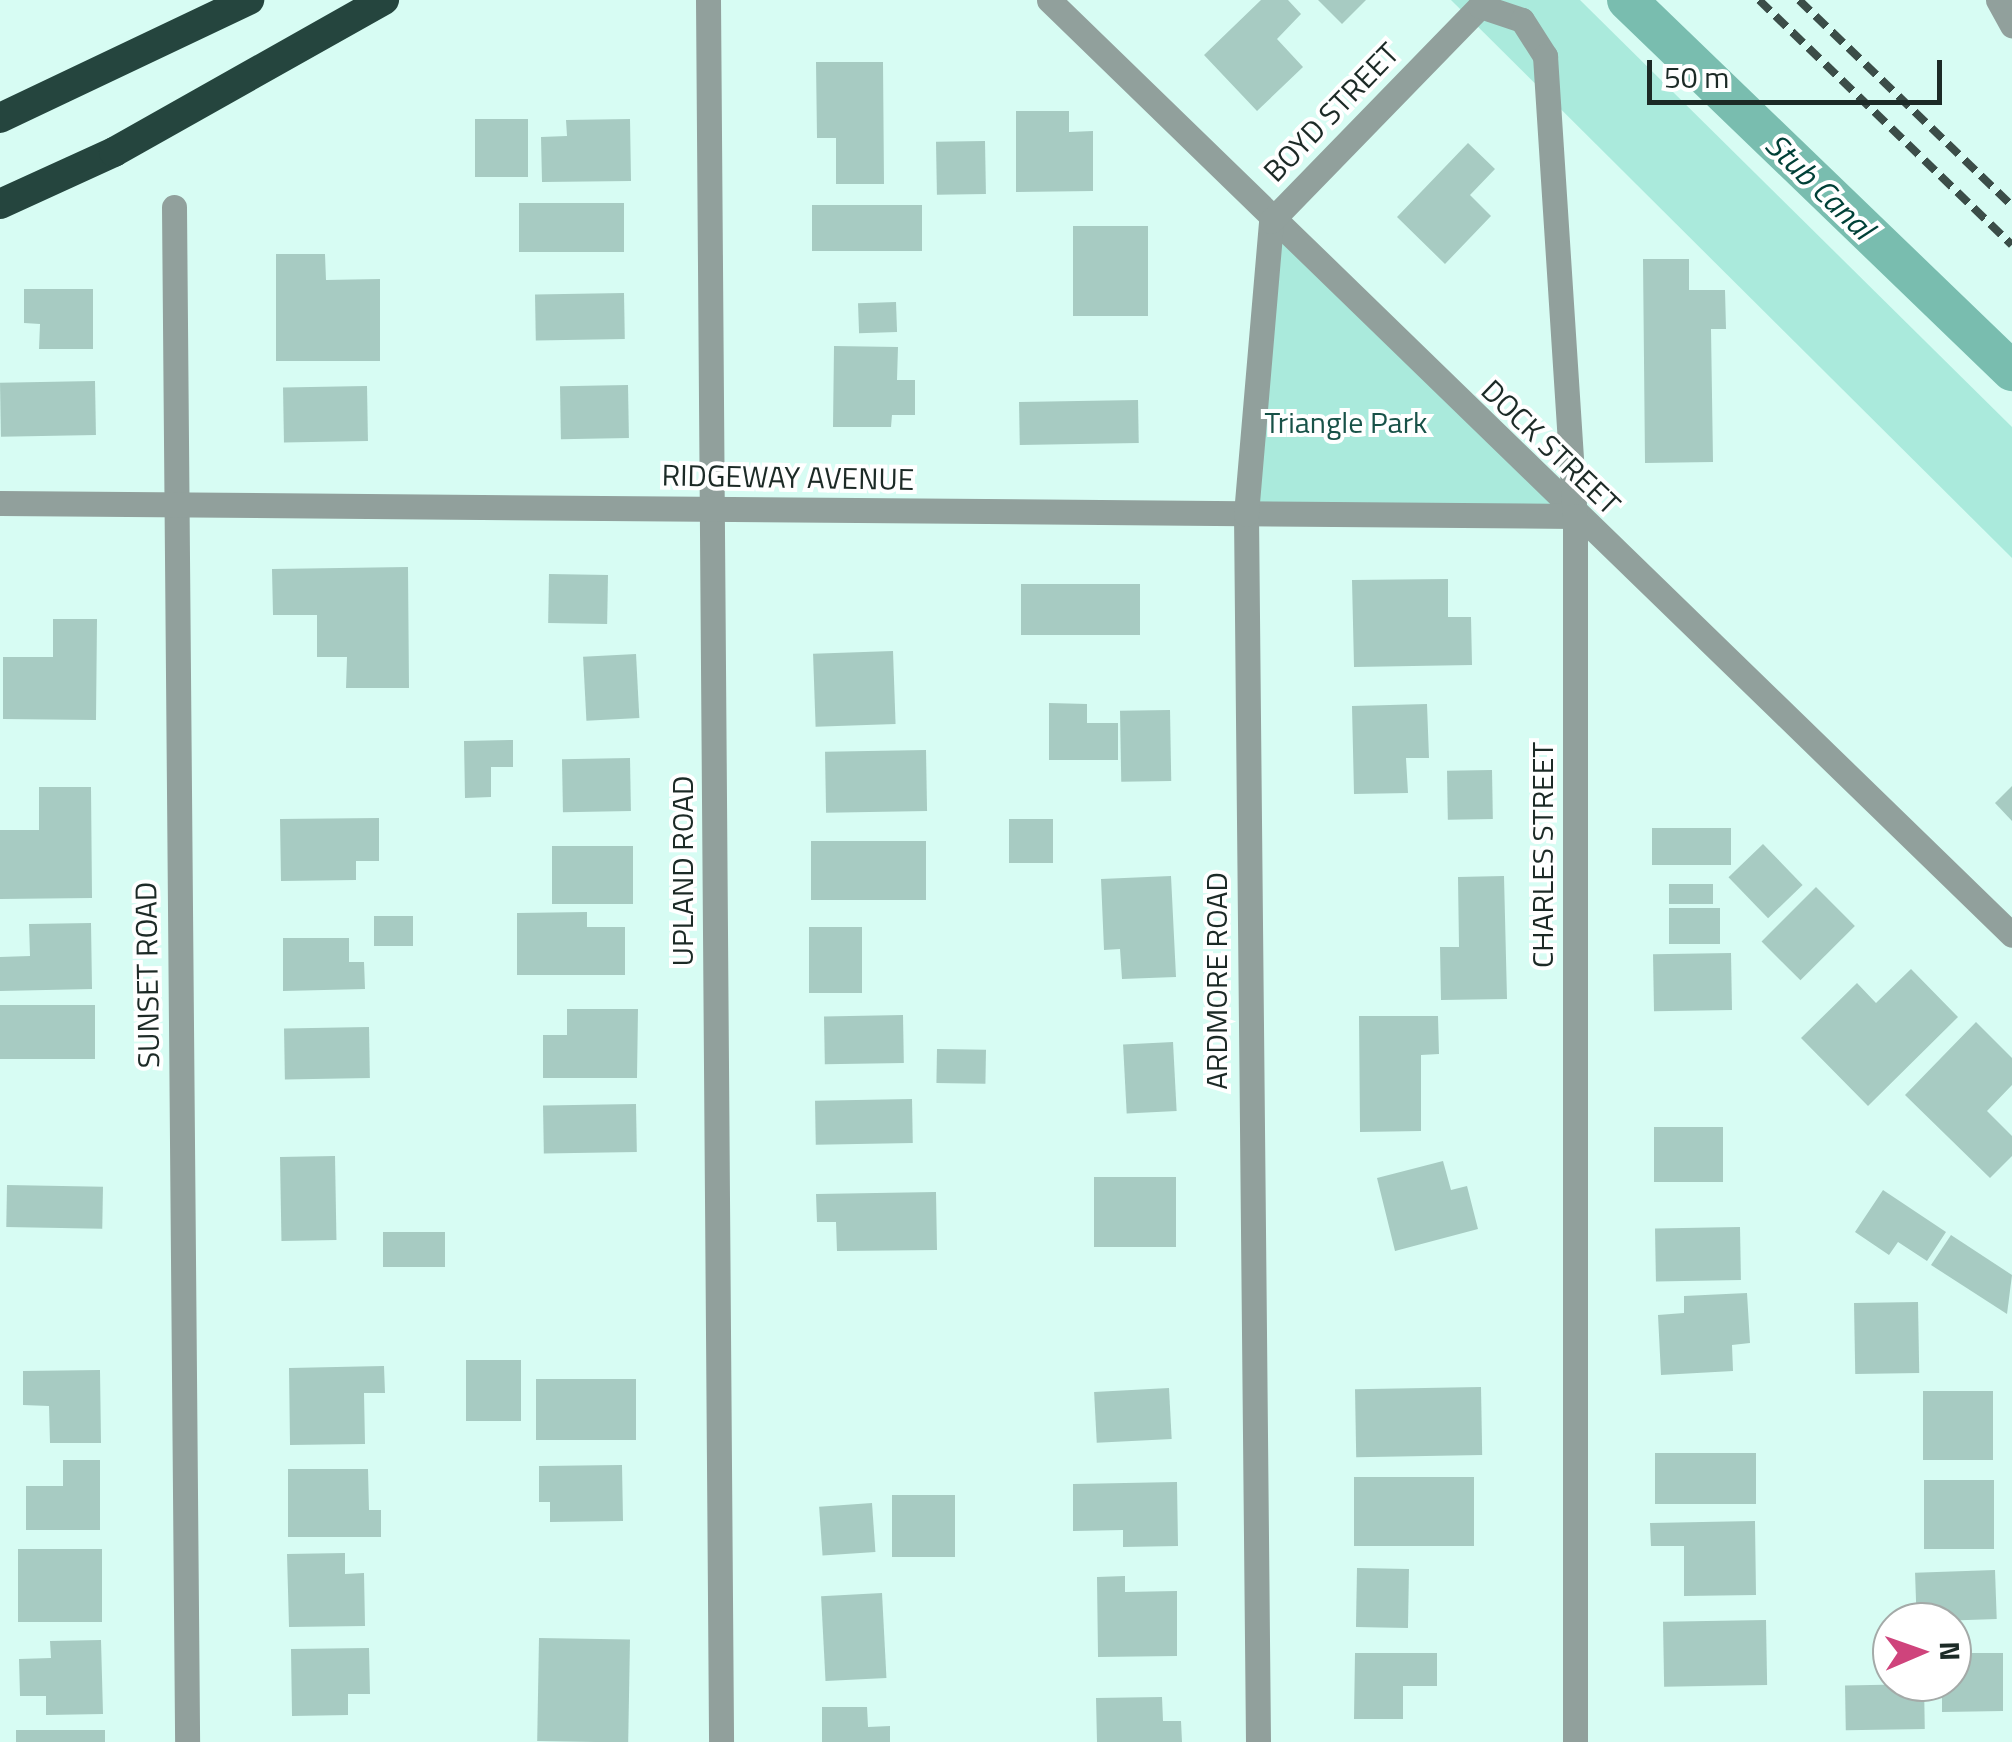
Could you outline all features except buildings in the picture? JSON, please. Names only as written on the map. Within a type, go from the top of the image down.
[{"type":"highway","points":[[0,118],[249,0]]},
{"type":"highway","points":[[0,204],[114,152],[384,0]]},
{"type":"street","name":"UPLAND ROAD","points":[[708,0],[722,1742]]},
{"type":"street","name":"DOCK STREET","points":[[1049,0],[1271,221],[2012,936]]},
{"type":"street","points":[[1998,0],[2012,25]]},
{"type":"street","name":"BOYD STREET","points":[[1271,221],[1480,6]]},
{"type":"street","name":"CHARLES STREET","points":[[1480,6],[1522,20],[1545,56],[1575,516],[1575,1742]]},
{"type":"street","name":"SUNSET ROAD","points":[[174,208],[187,1742]]},
{"type":"street","name":"ARDMORE ROAD","points":[[1258,1742],[1246,514],[1271,221]]},
{"type":"street","name":"RIDGEWAY AVENUE","points":[[0,503],[1575,516]]},
{"type":"green space","points":[[1451,0],[1580,0],[2012,427],[2012,558]]},
{"type":"green space","name":"Triangle Park","points":[[1271,221],[1575,516],[1246,514]]},
{"type":"waterway","name":"Stub Canal","points":[[1627,0],[2012,371]]},
{"type":"railway","points":[[1759,0],[2012,245]]},
{"type":"railway","points":[[1799,0],[2012,206]]}]
